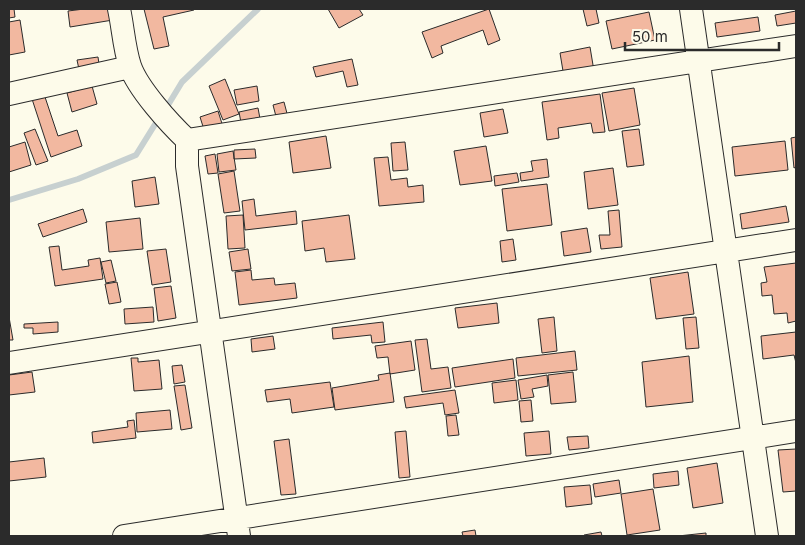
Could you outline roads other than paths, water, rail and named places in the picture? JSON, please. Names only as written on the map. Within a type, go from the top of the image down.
[{"type":"street","points":[[119,9],[130,68],[153,103],[170,124],[187,140],[187,166],[212,332],[238,528]]},
{"type":"street","points":[[691,9],[767,536]]},
{"type":"street","points":[[187,140],[796,46]]},
{"type":"street","points":[[9,94],[130,68]]},
{"type":"street","points":[[9,363],[796,240]]},
{"type":"street","points":[[124,536],[238,528],[796,430]]},
{"type":"waterway","points":[[165,110],[182,82],[258,9]]},
{"type":"waterway","points":[[9,200],[78,179],[136,155],[159,118]]}]
